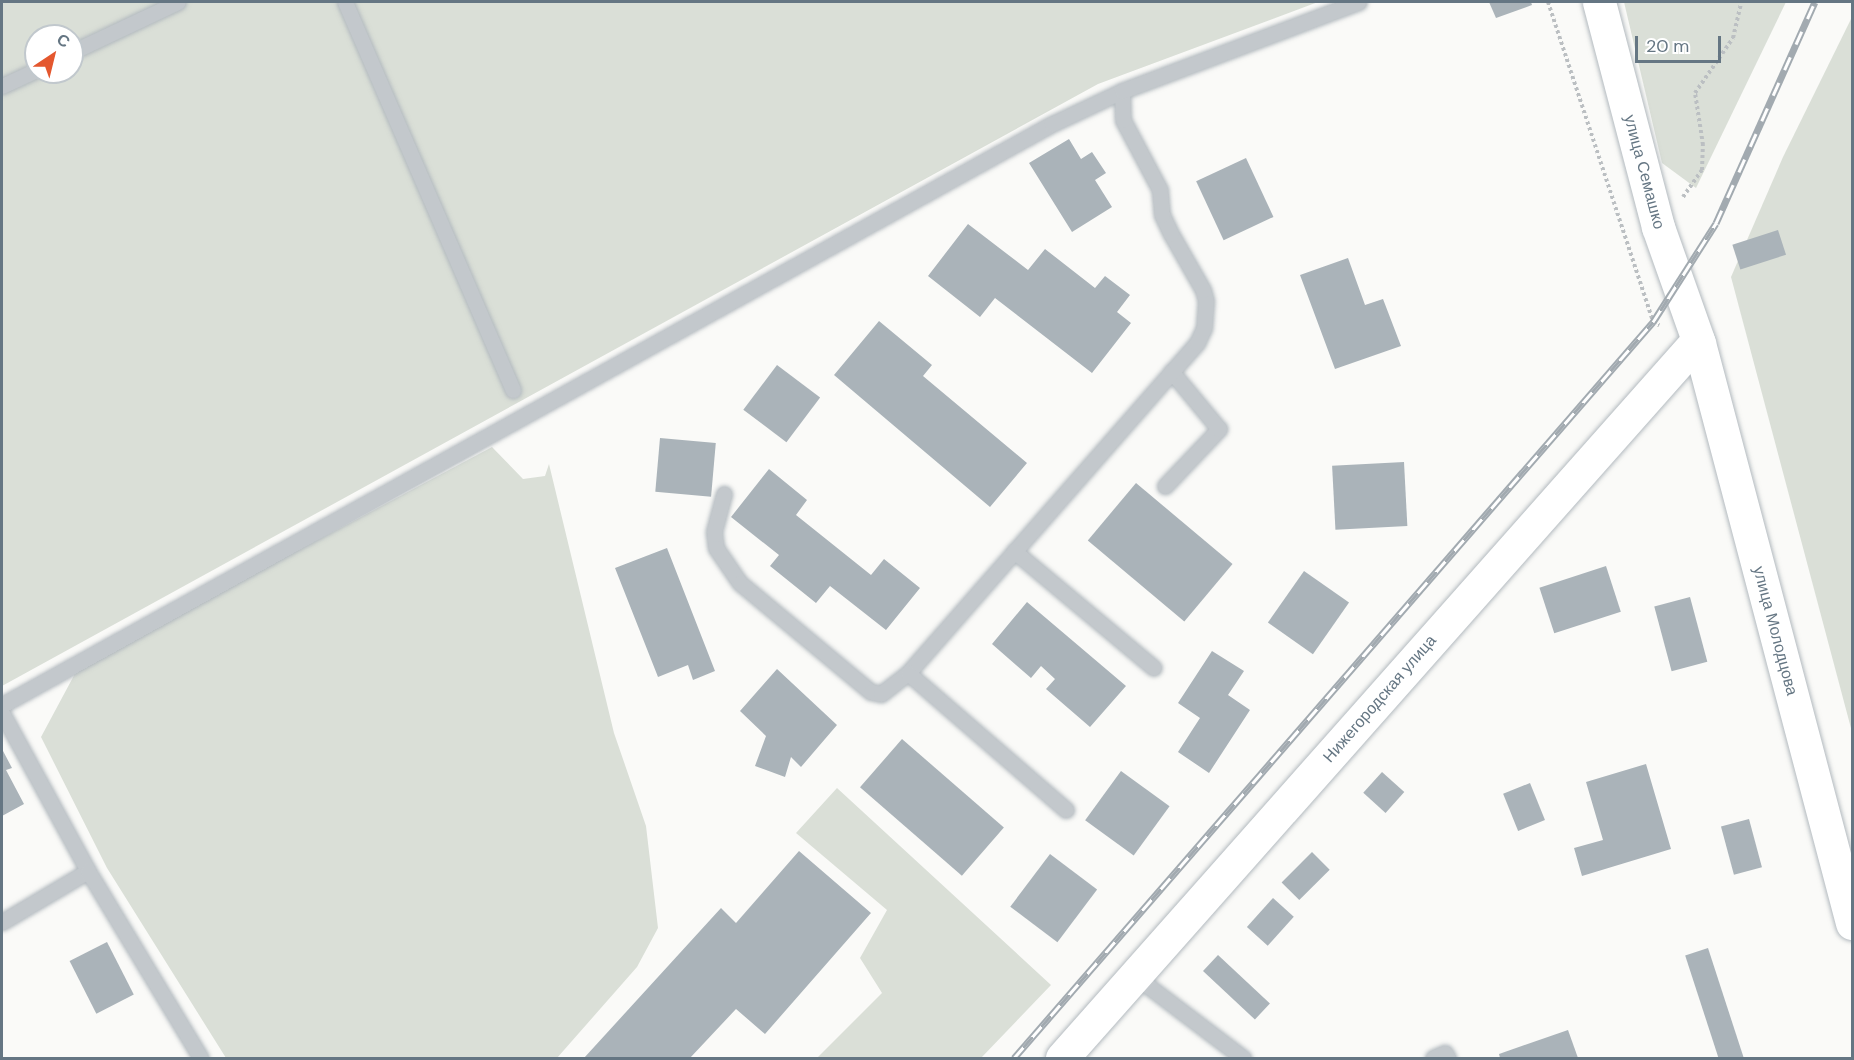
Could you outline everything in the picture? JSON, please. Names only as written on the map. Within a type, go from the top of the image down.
[{"type":"street","name":"улица Семашко","points":[[1599,2],[1659,226],[1698,340]]},
{"type":"street","name":"улица Молодцова","points":[[1698,340],[1852,923]]},
{"type":"street","name":"Нижегородская улица","points":[[1062,1059],[1698,340]]},
{"type":"lane","points":[[84,46],[178,2]]},
{"type":"lane","points":[[345,2],[513,390]]},
{"type":"lane","points":[[2,705],[1031,135],[1122,90],[1359,2]]},
{"type":"lane","points":[[2,86],[24,76]]},
{"type":"lane","points":[[724,494],[714,532],[717,548],[740,583],[871,692],[881,694],[908,673],[1197,343],[1204,328],[1206,301],[1187,257],[1162,214],[1160,190],[1123,120],[1122,90]]},
{"type":"lane","points":[[1165,486],[1218,429],[1171,370]]},
{"type":"lane","points":[[1014,551],[1154,668]]},
{"type":"lane","points":[[908,673],[1066,810]]},
{"type":"lane","points":[[2,713],[88,871],[201,1059]]},
{"type":"lane","points":[[2,922],[88,871]]},
{"type":"lane","points":[[1135,976],[1243,1059]]},
{"type":"lane","points":[[1433,1059],[1445,1053],[1448,1059]]},
{"type":"path","points":[[1548,2],[1653,322]]},
{"type":"path","points":[[1659,226],[1702,170],[1703,145],[1695,93],[1733,38],[1742,2]]},
{"type":"shaded area","points":[[2,2],[1318,2],[1098,84],[2,686]]},
{"type":"shaded area","points":[[1624,2],[1786,2],[1696,188],[1662,163]]},
{"type":"shaded area","points":[[1852,17],[1852,732],[1731,277],[1783,157]]},
{"type":"shaded area","points":[[492,447],[523,479],[545,476],[549,464],[614,733],[646,826],[658,928],[637,967],[557,1058],[226,1058],[107,868],[41,737],[78,668]]},
{"type":"shaded area","points":[[837,788],[1051,985],[981,1058],[817,1058],[882,993],[860,958],[887,910],[796,833]]},
{"type":"building","points":[[1489,2],[1531,2],[1532,5],[1496,18]]},
{"type":"building","points":[[1069,139],[1081,159],[1092,152],[1106,173],[1095,180],[1112,207],[1072,232],[1029,163]]},
{"type":"building","points":[[1246,158],[1273,217],[1224,240],[1196,181]]},
{"type":"building","points":[[968,224],[1028,270],[1045,249],[1095,288],[1105,276],[1130,295],[1117,312],[1131,323],[1092,373],[995,298],[980,317],[928,276]]},
{"type":"building","points":[[1778,230],[1786,255],[1740,270],[1732,245]]},
{"type":"building","points":[[1348,258],[1365,305],[1383,299],[1401,346],[1335,369],[1300,275]]},
{"type":"building","points":[[879,321],[932,365],[923,376],[1027,463],[990,507],[834,375]]},
{"type":"building","points":[[777,365],[820,397],[786,442],[743,410]]},
{"type":"building","points":[[660,438],[716,443],[711,497],[655,492]]},
{"type":"building","points":[[1404,462],[1407,526],[1335,530],[1332,466]]},
{"type":"building","points":[[769,469],[807,500],[796,515],[871,575],[884,559],[920,588],[886,630],[830,586],[816,603],[770,566],[779,555],[731,517]]},
{"type":"building","points":[[1136,483],[1233,564],[1184,621],[1088,540]]},
{"type":"building","points":[[667,548],[715,671],[693,680],[688,665],[658,677],[615,568]]},
{"type":"building","points":[[1606,566],[1621,612],[1554,633],[1539,588]]},
{"type":"building","points":[[1304,571],[1349,603],[1313,654],[1268,623]]},
{"type":"building","points":[[1690,597],[1707,662],[1672,671],[1654,607]]},
{"type":"building","points":[[1027,602],[1126,686],[1090,727],[1046,689],[1055,679],[1041,666],[1031,678],[992,644]]},
{"type":"building","points":[[1212,651],[1244,671],[1228,695],[1250,710],[1209,773],[1178,752],[1200,718],[1178,703]]},
{"type":"building","points":[[777,669],[837,725],[801,767],[791,757],[785,777],[755,766],[766,736],[740,711]]},
{"type":"building","points":[[902,739],[1004,828],[962,876],[860,787]]},
{"type":"building","points":[[2,749],[12,768],[6,770],[24,804],[2,816]]},
{"type":"building","points":[[1646,764],[1671,849],[1582,876],[1574,848],[1603,840],[1586,782]]},
{"type":"building","points":[[1121,771],[1170,806],[1134,856],[1085,820]]},
{"type":"building","points":[[1382,772],[1404,792],[1386,813],[1363,793]]},
{"type":"building","points":[[1530,783],[1545,820],[1518,831],[1503,794]]},
{"type":"building","points":[[1749,819],[1762,867],[1734,875],[1721,827]]},
{"type":"building","points":[[799,851],[871,913],[765,1034],[736,1009],[690,1058],[584,1058],[721,908],[736,923]]},
{"type":"building","points":[[1312,852],[1330,870],[1299,900],[1282,882]]},
{"type":"building","points":[[1050,854],[1097,890],[1057,942],[1010,907]]},
{"type":"building","points":[[1273,898],[1294,917],[1268,946],[1247,927]]},
{"type":"building","points":[[107,942],[134,995],[96,1014],[70,961]]},
{"type":"building","points":[[1708,948],[1744,1057],[1719,1058],[1685,955]]},
{"type":"building","points":[[1218,955],[1270,1003],[1255,1020],[1203,971]]},
{"type":"building","points":[[1568,1030],[1578,1058],[1500,1058],[1499,1054]]},
{"type":"railway","points":[[1014,1058],[1653,322],[1716,223],[1815,2]]}]
